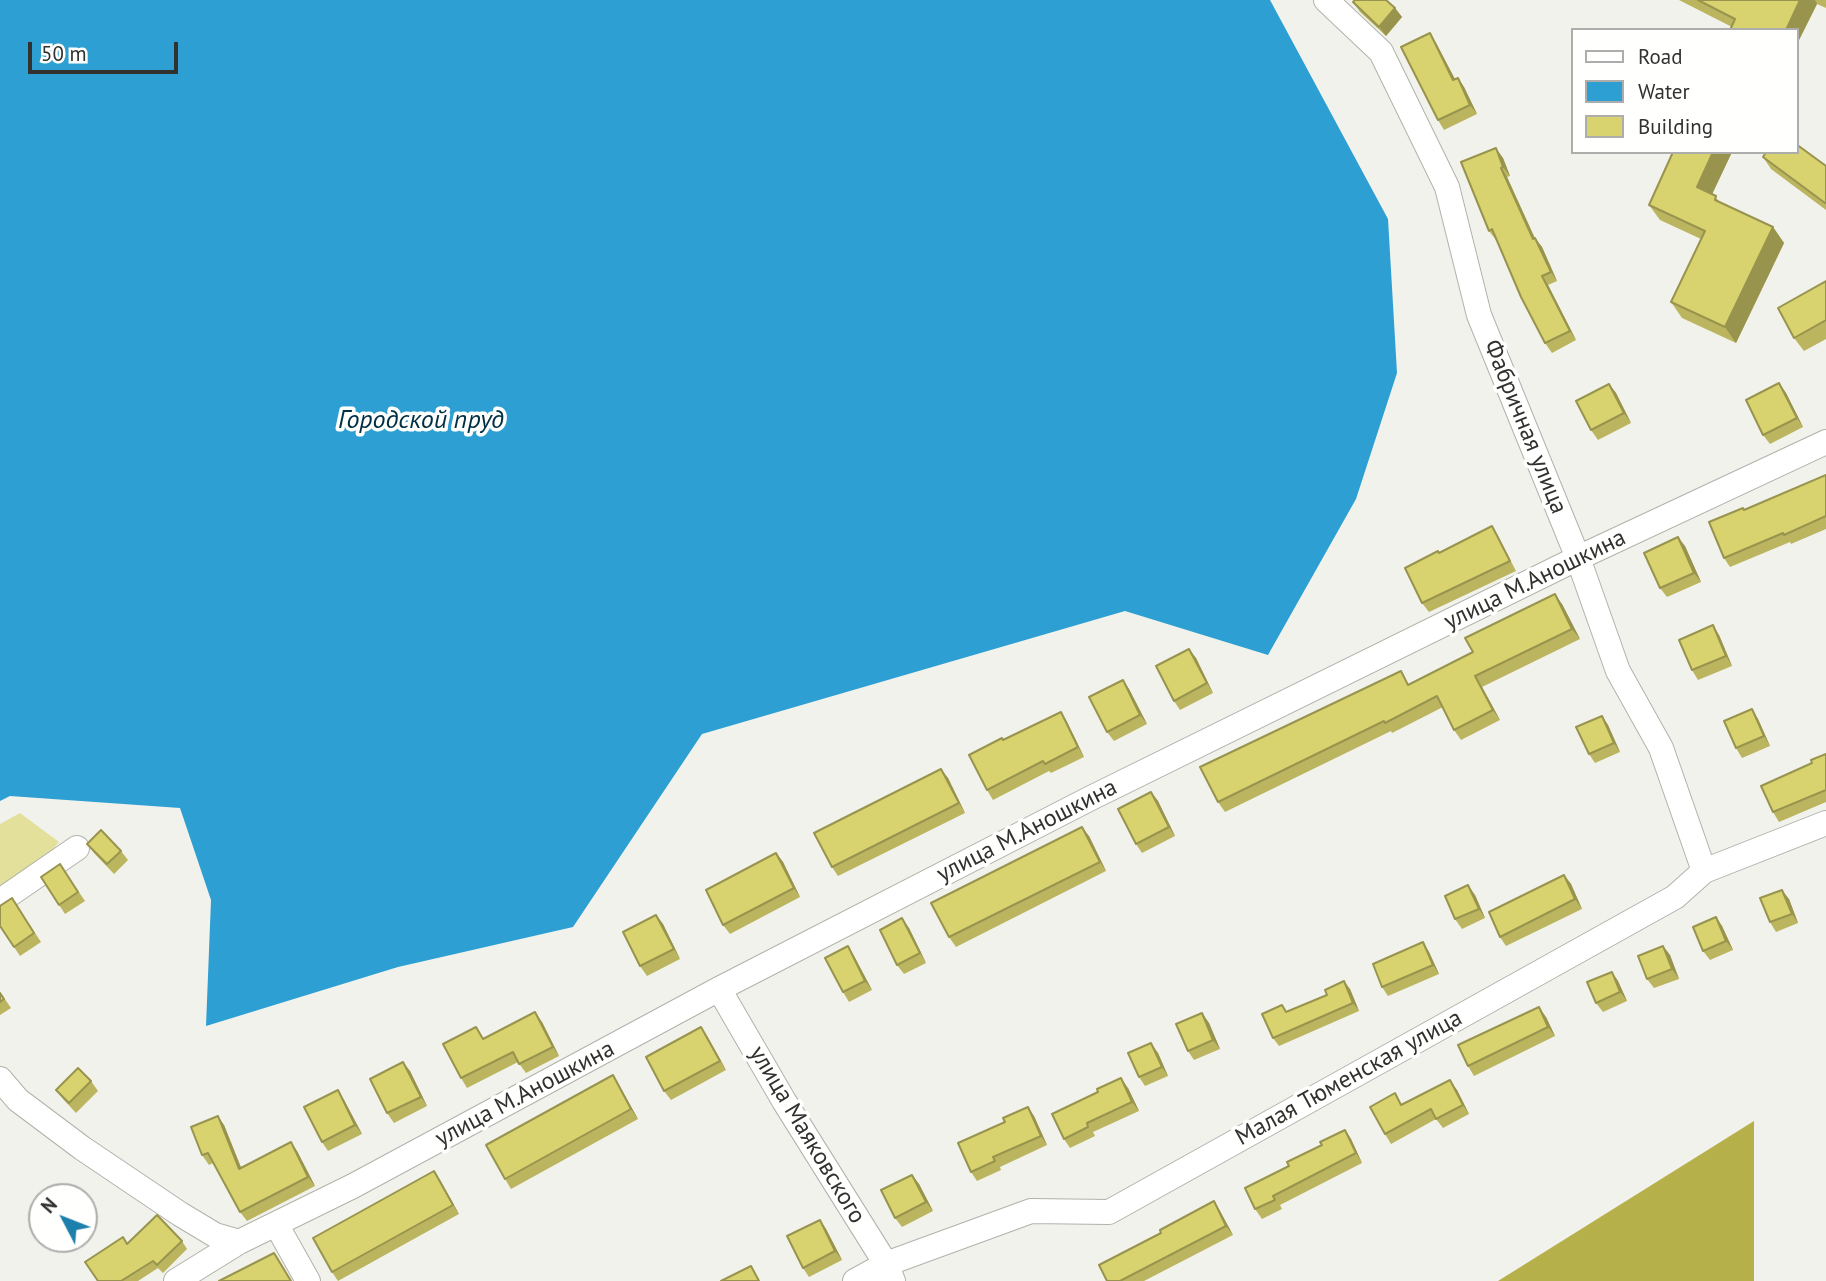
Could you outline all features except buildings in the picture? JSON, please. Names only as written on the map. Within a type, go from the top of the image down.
[{"type":"street","name":"Фабричная улица","points":[[1326,0],[1381,52],[1447,187],[1479,315],[1578,558],[1618,671],[1661,748],[1703,871]]},
{"type":"street","name":"улица М.Аношкина","points":[[176,1281],[239,1242],[352,1186],[719,989],[1091,798],[1578,558],[1826,442]]},
{"type":"street","name":"Малая Тюменская улица","points":[[855,1281],[890,1273],[1031,1211],[1109,1212],[1675,897],[1703,871],[1826,823]]},
{"type":"street","points":[[0,901],[77,848]]},
{"type":"street","name":"улица Маяковского","points":[[719,989],[890,1273]]},
{"type":"street","points":[[0,1079],[18,1100],[180,1214],[215,1234],[239,1242]]},
{"type":"street","points":[[276,1224],[308,1281]]},
{"type":"shaded area","points":[[20,813],[59,842],[42,862],[0,890],[0,824]]},
{"type":"shaded area","points":[[1754,1121],[1754,1281],[1498,1281]]},
{"type":"water","name":"Городской пруд","points":[[0,0],[1270,0],[1388,219],[1397,373],[1356,499],[1268,655],[1125,611],[702,734],[573,927],[398,967],[206,1026],[211,900],[180,808],[10,796],[0,801]]}]
